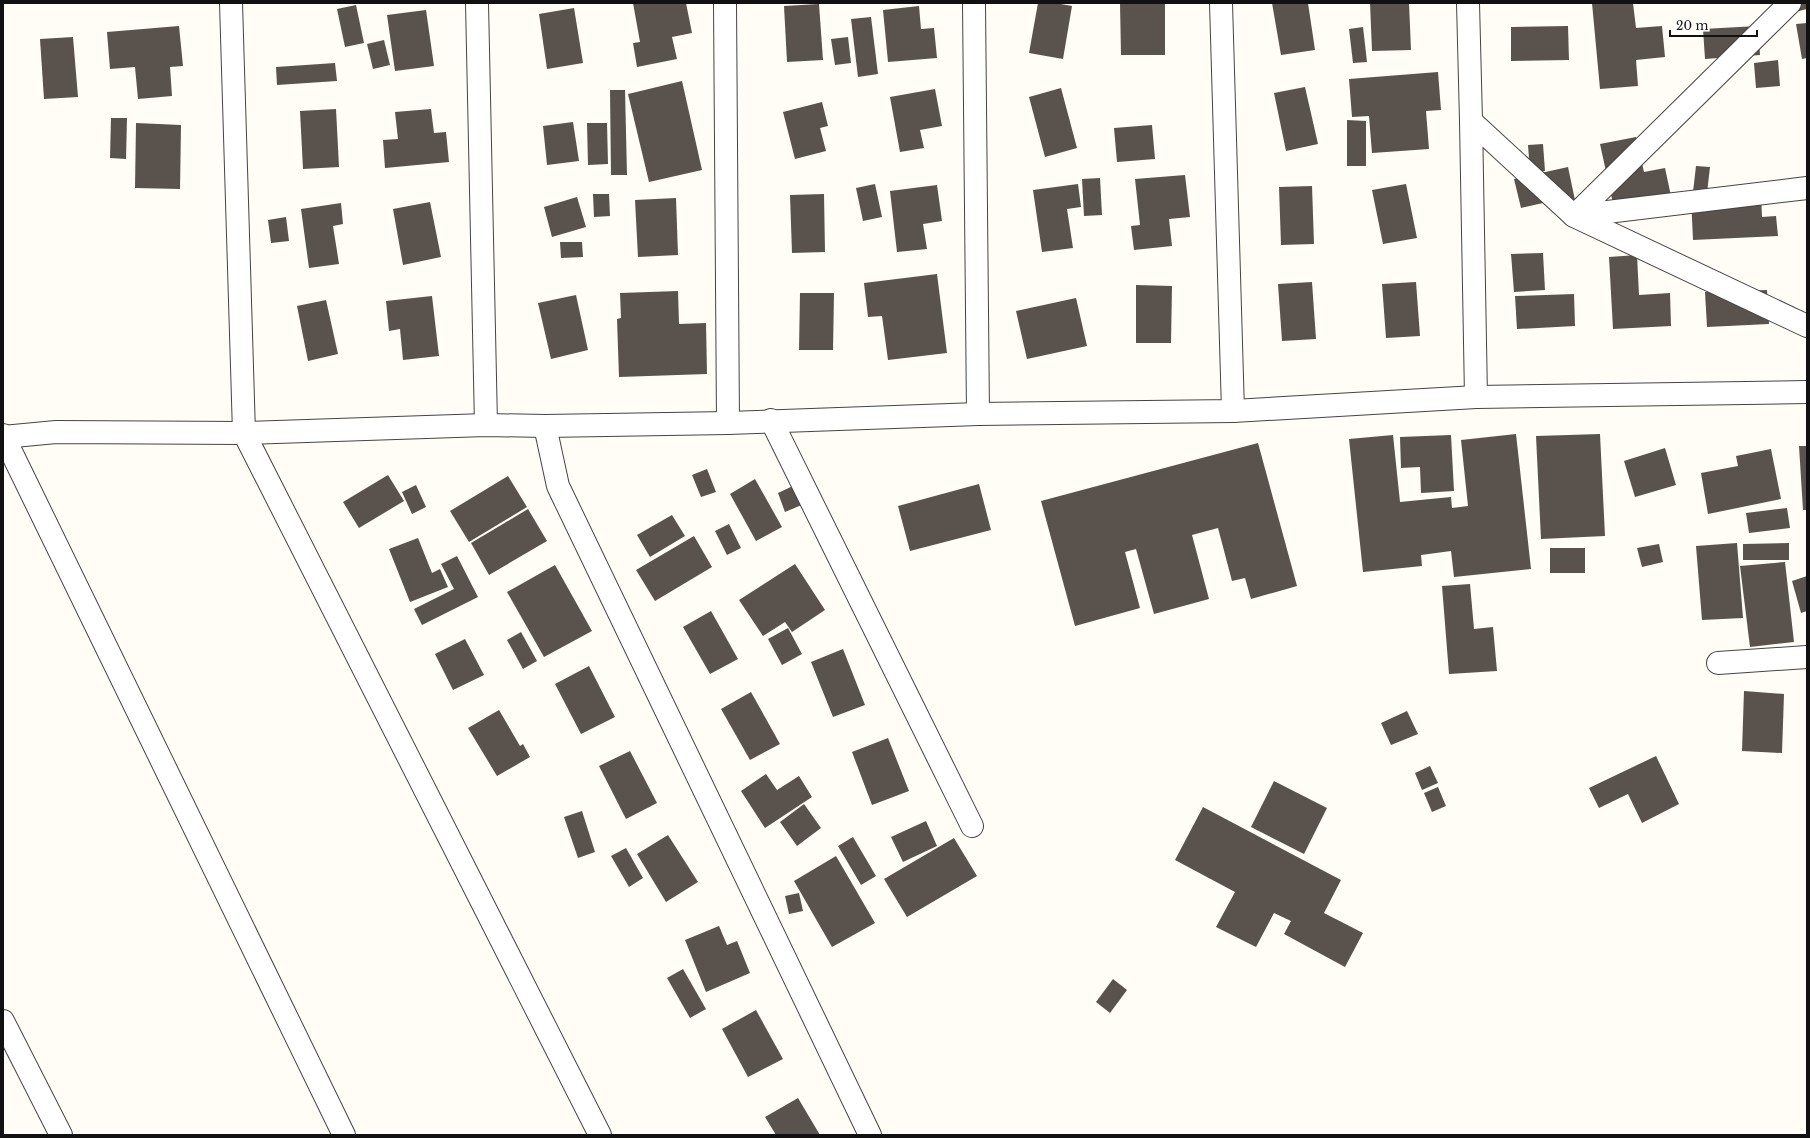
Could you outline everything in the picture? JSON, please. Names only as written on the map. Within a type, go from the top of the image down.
[{"type":"street","points":[[231,3],[244,433],[600,1135]]},
{"type":"street","points":[[477,3],[486,424]]},
{"type":"street","points":[[725,3],[728,422]]},
{"type":"street","points":[[974,3],[978,414]]},
{"type":"street","points":[[1220,3],[1233,411]]},
{"type":"street","points":[[1468,3],[1476,397]]},
{"type":"street","points":[[1574,216],[1790,3]]},
{"type":"street","points":[[1471,121],[1574,216],[1807,326]]},
{"type":"street","points":[[1574,216],[1807,188]]},
{"type":"street","points":[[344,1135],[3,436],[56,432],[244,433],[486,424],[545,426],[978,414],[1233,411],[1476,397],[1807,392]]},
{"type":"street","points":[[771,420],[972,826]]},
{"type":"street","points":[[545,426],[558,486],[870,1135]]},
{"type":"street","points":[[1718,663],[1807,658]]},
{"type":"street","points":[[3,1021],[61,1135]]},
{"type":"building","points":[[633,3],[686,3],[692,33],[672,37],[677,59],[637,67],[633,43],[640,42]]},
{"type":"building","points":[[1038,3],[1055,3],[1072,6],[1063,59],[1029,53]]},
{"type":"building","points":[[1120,3],[1165,3],[1165,55],[1121,55]]},
{"type":"building","points":[[1272,3],[1308,3],[1315,50],[1281,55]]},
{"type":"building","points":[[1370,3],[1409,3],[1411,50],[1372,51]]},
{"type":"building","points":[[1592,3],[1633,3],[1636,28],[1662,26],[1665,57],[1636,60],[1638,86],[1600,89]]},
{"type":"building","points":[[1792,3],[1807,3],[1807,9],[1795,12]]},
{"type":"building","points":[[819,4],[823,60],[787,62],[784,6]]},
{"type":"building","points":[[356,5],[364,43],[345,47],[337,9]]},
{"type":"building","points":[[919,6],[921,29],[934,28],[937,58],[888,62],[883,10]]},
{"type":"building","points":[[574,8],[583,63],[547,69],[539,14]]},
{"type":"building","points":[[426,10],[434,66],[395,71],[387,15]]},
{"type":"building","points":[[871,17],[878,74],[858,77],[851,19]]},
{"type":"building","points":[[1807,23],[1807,58],[1802,59],[1796,24]]},
{"type":"building","points":[[179,26],[183,66],[170,67],[172,96],[138,99],[135,67],[110,69],[107,32]]},
{"type":"building","points":[[1568,26],[1569,60],[1511,61],[1511,27]]},
{"type":"building","points":[[1758,26],[1760,55],[1705,59],[1703,29]]},
{"type":"building","points":[[1363,27],[1367,62],[1353,63],[1349,29]]},
{"type":"building","points":[[73,37],[78,97],[44,99],[40,39]]},
{"type":"building","points":[[848,37],[851,63],[835,65],[831,39]]},
{"type":"building","points":[[384,40],[390,65],[373,69],[367,44]]},
{"type":"building","points":[[1778,60],[1780,86],[1756,88],[1754,63]]},
{"type":"building","points":[[335,63],[337,81],[277,85],[276,67]]},
{"type":"building","points":[[1438,72],[1441,110],[1426,111],[1429,149],[1372,153],[1369,116],[1352,117],[1349,79]]},
{"type":"building","points":[[682,81],[702,170],[649,182],[628,94]]},
{"type":"building","points":[[1305,87],[1318,144],[1286,151],[1274,93]]},
{"type":"building","points":[[1061,88],[1077,148],[1045,157],[1029,97]]},
{"type":"building","points":[[935,89],[942,126],[920,130],[924,148],[900,152],[890,97]]},
{"type":"building","points":[[610,90],[625,90],[627,175],[611,175]]},
{"type":"building","points":[[822,102],[828,126],[820,128],[826,151],[795,159],[783,112]]},
{"type":"building","points":[[336,109],[339,167],[303,169],[300,111]]},
{"type":"building","points":[[431,109],[434,133],[446,132],[449,162],[385,168],[383,140],[398,139],[395,112]]},
{"type":"building","points":[[111,118],[127,118],[126,159],[110,158]]},
{"type":"building","points":[[1347,120],[1366,121],[1366,166],[1347,166]]},
{"type":"building","points":[[573,122],[579,161],[547,165],[543,126]]},
{"type":"building","points":[[136,123],[181,125],[180,189],[135,188]]},
{"type":"building","points":[[587,123],[607,123],[608,164],[588,165]]},
{"type":"building","points":[[1152,125],[1155,159],[1117,162],[1114,128]]},
{"type":"building","points":[[1636,137],[1644,172],[1665,168],[1671,196],[1614,208],[1600,144]]},
{"type":"building","points":[[1543,144],[1545,171],[1530,172],[1528,145]]},
{"type":"building","points":[[1696,166],[1710,167],[1707,193],[1693,192]]},
{"type":"building","points":[[1568,167],[1576,205],[1552,201],[1521,208],[1514,179]]},
{"type":"building","points":[[1185,175],[1190,217],[1169,219],[1172,246],[1134,250],[1131,226],[1140,225],[1135,179]]},
{"type":"building","points":[[1100,178],[1102,215],[1084,216],[1082,179]]},
{"type":"building","points":[[875,184],[882,217],[863,221],[856,188]]},
{"type":"building","points":[[1078,184],[1081,207],[1067,209],[1073,248],[1042,252],[1033,190]]},
{"type":"building","points":[[1406,184],[1417,238],[1383,244],[1372,190]]},
{"type":"building","points":[[937,185],[942,221],[923,224],[927,249],[897,252],[890,191]]},
{"type":"building","points":[[1312,186],[1314,244],[1281,245],[1279,187]]},
{"type":"building","points":[[593,194],[609,194],[610,216],[594,217]]},
{"type":"building","points":[[824,194],[825,252],[792,253],[790,195]]},
{"type":"building","points":[[1761,194],[1762,217],[1776,216],[1778,236],[1693,240],[1691,197]]},
{"type":"building","points":[[577,197],[586,227],[552,237],[544,207]]},
{"type":"building","points":[[676,198],[678,255],[638,257],[635,200]]},
{"type":"building","points":[[430,202],[441,257],[403,265],[393,209]]},
{"type":"building","points":[[341,203],[343,224],[333,226],[339,264],[309,268],[301,209]]},
{"type":"building","points":[[286,217],[289,241],[271,243],[268,220]]},
{"type":"building","points":[[560,242],[582,242],[583,257],[561,258]]},
{"type":"building","points":[[1543,253],[1545,290],[1514,292],[1511,254]]},
{"type":"building","points":[[1637,255],[1639,295],[1670,293],[1671,326],[1613,329],[1609,257]]},
{"type":"building","points":[[937,274],[947,353],[888,360],[882,316],[868,317],[864,283]]},
{"type":"building","points":[[1312,282],[1316,339],[1282,341],[1278,284]]},
{"type":"building","points":[[1416,282],[1420,336],[1386,338],[1382,284]]},
{"type":"building","points":[[1136,285],[1172,286],[1171,343],[1136,343]]},
{"type":"building","points":[[1767,290],[1769,324],[1707,327],[1705,292]]},
{"type":"building","points":[[678,291],[679,324],[706,323],[707,374],[619,377],[617,319],[621,318],[620,293]]},
{"type":"building","points":[[800,293],[834,293],[833,350],[799,350]]},
{"type":"building","points":[[1574,294],[1575,326],[1517,329],[1515,296]]},
{"type":"building","points":[[576,295],[588,350],[551,359],[538,303]]},
{"type":"building","points":[[432,296],[439,356],[403,360],[400,329],[389,331],[386,301]]},
{"type":"building","points":[[1076,298],[1087,346],[1027,359],[1016,311]]},
{"type":"building","points":[[326,300],[338,354],[308,361],[297,306]]},
{"type":"building","points":[[1516,434],[1531,569],[1454,577],[1451,551],[1421,555],[1422,566],[1363,572],[1349,439],[1393,435],[1400,502],[1451,497],[1452,508],[1468,506],[1461,440]]},
{"type":"building","points":[[1600,434],[1605,536],[1541,539],[1536,436]]},
{"type":"building","points":[[1451,435],[1454,491],[1421,493],[1420,467],[1401,468],[1400,437]]},
{"type":"building","points":[[1258,443],[1297,586],[1251,599],[1245,578],[1232,581],[1218,528],[1192,535],[1209,599],[1154,614],[1136,549],[1125,552],[1140,608],[1075,626],[1041,501]]},
{"type":"building","points":[[1799,446],[1807,446],[1807,510],[1803,510]]},
{"type":"building","points":[[1665,448],[1676,485],[1635,497],[1624,461]]},
{"type":"building","points":[[1771,449],[1781,499],[1708,514],[1701,473],[1738,466],[1736,456]]},
{"type":"building","points":[[707,469],[716,492],[701,497],[692,475]]},
{"type":"building","points":[[388,475],[404,501],[359,528],[343,502]]},
{"type":"building","points":[[508,476],[527,507],[469,542],[450,511]]},
{"type":"building","points":[[755,479],[782,527],[756,541],[730,494]]},
{"type":"building","points":[[979,484],[991,530],[910,551],[898,506]]},
{"type":"building","points":[[416,485],[426,507],[412,514],[402,492]]},
{"type":"building","points":[[795,485],[804,504],[785,512],[778,493]]},
{"type":"building","points":[[1787,508],[1790,528],[1749,533],[1746,513]]},
{"type":"building","points":[[528,509],[547,541],[489,575],[471,543]]},
{"type":"building","points":[[672,515],[685,536],[650,557],[637,535]]},
{"type":"building","points":[[729,524],[741,548],[727,555],[715,531]]},
{"type":"building","points":[[694,536],[712,567],[655,601],[636,570]]},
{"type":"building","points":[[418,538],[432,573],[440,569],[448,587],[410,602],[389,549]]},
{"type":"building","points":[[1737,543],[1743,618],[1702,620],[1696,546]]},
{"type":"building","points":[[1789,543],[1789,560],[1743,560],[1743,544]]},
{"type":"building","points":[[1659,544],[1663,562],[1642,567],[1637,548]]},
{"type":"building","points":[[1550,548],[1585,548],[1585,573],[1550,573]]},
{"type":"building","points":[[457,556],[478,597],[422,625],[414,609],[454,589],[441,564]]},
{"type":"building","points":[[1785,562],[1794,642],[1750,647],[1740,566]]},
{"type":"building","points":[[795,564],[825,610],[792,632],[785,622],[763,636],[739,600]]},
{"type":"building","points":[[555,565],[592,631],[544,657],[507,592]]},
{"type":"building","points":[[1807,576],[1807,611],[1801,613],[1792,581]]},
{"type":"building","points":[[1470,584],[1474,629],[1493,627],[1497,671],[1449,674],[1442,586]]},
{"type":"building","points":[[711,611],[738,659],[710,674],[683,627]]},
{"type":"building","points":[[788,628],[802,654],[782,665],[768,639]]},
{"type":"building","points":[[521,632],[537,661],[523,669],[507,640]]},
{"type":"building","points":[[465,639],[484,675],[453,690],[435,654]]},
{"type":"building","points":[[843,649],[865,705],[833,717],[811,662]]},
{"type":"building","points":[[589,666],[615,717],[581,734],[555,684]]},
{"type":"building","points":[[1744,691],[1784,694],[1782,753],[1742,751]]},
{"type":"building","points":[[751,692],[780,744],[750,760],[721,709]]},
{"type":"building","points":[[499,710],[520,746],[523,744],[530,757],[497,776],[468,728]]},
{"type":"building","points":[[1407,711],[1418,734],[1391,745],[1381,723]]},
{"type":"building","points":[[888,738],[909,791],[872,805],[852,752]]},
{"type":"building","points":[[630,751],[657,803],[626,819],[599,766]]},
{"type":"building","points":[[1656,756],[1679,804],[1642,823],[1628,794],[1599,808],[1589,788]]},
{"type":"building","points":[[1430,766],[1438,783],[1422,790],[1415,773]]},
{"type":"building","points":[[766,774],[777,790],[799,776],[812,797],[765,828],[741,791]]},
{"type":"building","points":[[1274,781],[1327,808],[1304,854],[1251,827]]},
{"type":"building","points":[[1438,787],[1446,806],[1432,812],[1424,793]]},
{"type":"building","points":[[804,804],[821,828],[797,846],[780,822]]},
{"type":"building","points":[[1203,807],[1341,880],[1324,913],[1363,933],[1345,967],[1284,934],[1291,921],[1274,913],[1256,947],[1216,927],[1235,892],[1175,860]]},
{"type":"building","points":[[582,811],[595,852],[578,858],[564,817]]},
{"type":"building","points":[[926,821],[937,846],[903,862],[891,837]]},
{"type":"building","points":[[668,835],[698,882],[666,902],[637,854]]},
{"type":"building","points":[[853,837],[876,876],[861,885],[838,846]]},
{"type":"building","points":[[954,838],[977,876],[907,917],[884,879]]},
{"type":"building","points":[[626,848],[643,878],[629,887],[611,856]]},
{"type":"building","points":[[836,856],[875,923],[832,947],[794,881]]},
{"type":"building","points":[[799,893],[803,911],[789,914],[785,896]]},
{"type":"building","points":[[719,926],[727,945],[737,941],[750,973],[706,992],[685,940]]},
{"type":"building","points":[[683,969],[706,1009],[690,1018],[667,978]]},
{"type":"building","points":[[1113,979],[1127,990],[1110,1013],[1096,1002]]},
{"type":"building","points":[[756,1010],[783,1059],[748,1077],[722,1029]]},
{"type":"building","points":[[798,1098],[820,1135],[776,1135],[765,1117]]}]
